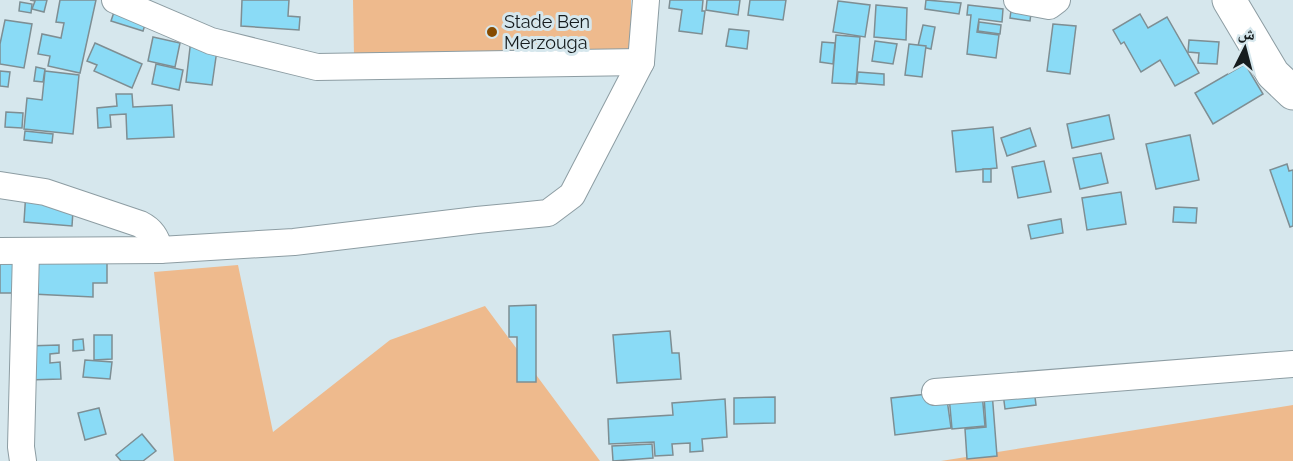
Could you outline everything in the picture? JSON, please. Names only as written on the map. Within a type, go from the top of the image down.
[{"type":"main road","points":[[1229,0],[1273,74],[1293,93]]},
{"type":"street","points":[[115,0],[211,41],[316,67],[640,62]]},
{"type":"street","points":[[0,251],[160,250],[294,242],[548,213],[572,195],[640,62],[646,0]]},
{"type":"street","points":[[1017,0],[1049,6],[1057,0]]},
{"type":"street","points":[[0,185],[45,192],[140,224],[152,232],[160,250]]},
{"type":"street","points":[[23,461],[21,447],[26,251]]},
{"type":"street","points":[[935,392],[1293,364]]},
{"type":"shaded area","name":"Stade Ben Merzouga","points":[[353,0],[631,0],[631,54],[354,56]]},
{"type":"shaded area","points":[[238,265],[273,432],[390,340],[485,306],[600,461],[174,461],[154,272]]},
{"type":"shaded area","points":[[1293,405],[1293,461],[941,461]]},
{"type":"building","points":[[30,0],[47,0],[44,12],[32,9],[35,1]]},
{"type":"building","points":[[60,0],[96,0],[80,73],[48,66],[50,56],[38,54],[42,34],[61,38],[64,23],[56,22]]},
{"type":"building","points":[[118,0],[152,3],[143,31],[111,21]]},
{"type":"building","points":[[242,0],[289,0],[288,16],[300,17],[299,30],[241,26]]},
{"type":"building","points":[[670,0],[703,0],[702,11],[705,11],[702,34],[679,31],[682,10],[669,8]]},
{"type":"building","points":[[707,0],[740,0],[738,15],[706,10]]},
{"type":"building","points":[[750,0],[786,0],[783,20],[748,15]]},
{"type":"building","points":[[926,0],[961,3],[959,14],[925,9]]},
{"type":"building","points":[[838,1],[870,5],[865,37],[833,32]]},
{"type":"building","points":[[20,2],[32,4],[31,13],[19,11]]},
{"type":"building","points":[[1012,3],[1032,6],[1030,21],[1010,18]]},
{"type":"building","points":[[876,5],[907,8],[906,40],[874,37]]},
{"type":"building","points":[[968,5],[1003,9],[1002,22],[979,19],[977,32],[999,35],[996,58],[967,54],[971,15],[967,15]]},
{"type":"building","points":[[1140,14],[1148,28],[1167,17],[1199,73],[1175,86],[1160,60],[1141,72],[1124,42],[1121,44],[1113,30]]},
{"type":"building","points":[[5,20],[32,24],[24,68],[0,64],[0,44]]},
{"type":"building","points":[[979,22],[1001,25],[1000,34],[978,31]]},
{"type":"building","points":[[1053,24],[1076,26],[1070,74],[1047,71]]},
{"type":"building","points":[[923,25],[935,27],[931,49],[918,46]]},
{"type":"building","points":[[729,29],[749,31],[747,49],[726,46]]},
{"type":"building","points":[[836,35],[860,37],[856,84],[832,83]]},
{"type":"building","points":[[153,37],[180,43],[175,67],[148,61]]},
{"type":"building","points":[[191,39],[218,43],[212,85],[186,82]]},
{"type":"building","points":[[1189,40],[1219,42],[1217,64],[1198,63],[1199,53],[1188,52]]},
{"type":"building","points":[[875,41],[897,44],[893,64],[872,61]]},
{"type":"building","points":[[822,42],[835,43],[833,64],[820,62]]},
{"type":"building","points":[[95,43],[142,64],[132,88],[94,71],[97,65],[87,61]]},
{"type":"building","points":[[909,44],[926,46],[922,77],[905,75]]},
{"type":"building","points":[[156,64],[183,70],[179,90],[152,84]]},
{"type":"building","points":[[1245,64],[1263,94],[1213,124],[1195,93]]},
{"type":"building","points":[[36,67],[45,69],[43,82],[34,81]]},
{"type":"building","points":[[0,71],[10,72],[8,87],[0,86]]},
{"type":"building","points":[[45,71],[79,75],[73,134],[24,129],[27,98],[42,100]]},
{"type":"building","points":[[858,72],[884,74],[884,85],[857,83]]},
{"type":"building","points":[[116,94],[132,94],[133,107],[172,105],[174,137],[127,139],[126,114],[110,115],[111,127],[98,128],[97,108],[117,106]]},
{"type":"building","points":[[6,112],[23,113],[22,128],[5,127]]},
{"type":"building","points":[[1109,115],[1114,139],[1072,148],[1067,124]]},
{"type":"building","points":[[993,127],[997,168],[956,172],[952,131]]},
{"type":"building","points":[[1030,128],[1036,146],[1007,156],[1001,138]]},
{"type":"building","points":[[25,131],[53,134],[52,143],[24,140]]},
{"type":"building","points":[[1190,135],[1199,180],[1156,189],[1146,144]]},
{"type":"building","points":[[1101,153],[1108,183],[1080,189],[1073,158]]},
{"type":"building","points":[[1044,161],[1051,192],[1018,198],[1012,167]]},
{"type":"building","points":[[1287,164],[1289,171],[1293,170],[1293,226],[1290,227],[1270,170]]},
{"type":"building","points":[[983,169],[991,169],[991,182],[983,182]]},
{"type":"building","points":[[26,191],[74,195],[72,226],[24,222]]},
{"type":"building","points":[[1121,192],[1126,224],[1087,230],[1082,198]]},
{"type":"building","points":[[1174,207],[1197,208],[1196,223],[1173,222]]},
{"type":"building","points":[[1061,219],[1063,233],[1031,239],[1028,225]]},
{"type":"building","points":[[34,257],[107,260],[107,283],[93,283],[93,297],[32,294]]},
{"type":"building","points":[[0,258],[19,258],[19,293],[0,293]]},
{"type":"building","points":[[536,305],[536,382],[517,382],[517,337],[509,337],[509,306]]},
{"type":"building","points":[[670,331],[672,353],[679,353],[681,379],[617,383],[613,335]]},
{"type":"building","points":[[94,335],[112,335],[112,359],[94,360]]},
{"type":"building","points":[[83,339],[84,350],[73,351],[73,340]]},
{"type":"building","points":[[59,345],[59,353],[50,354],[50,363],[60,362],[61,379],[27,380],[26,346]]},
{"type":"building","points":[[85,360],[112,362],[110,379],[83,377]]},
{"type":"building","points":[[1032,373],[1036,405],[1005,409],[1001,377]]},
{"type":"building","points":[[991,379],[997,456],[967,459],[965,429],[986,427],[983,380]]},
{"type":"building","points":[[981,382],[985,426],[952,429],[948,385]]},
{"type":"building","points":[[946,392],[951,428],[895,435],[891,398]]},
{"type":"building","points":[[775,397],[775,423],[734,424],[734,398]]},
{"type":"building","points":[[725,399],[727,437],[702,439],[703,451],[690,452],[690,443],[672,444],[673,455],[655,456],[654,442],[609,444],[608,419],[673,415],[672,403]]},
{"type":"building","points":[[99,408],[106,434],[85,440],[78,413]]},
{"type":"building","points":[[142,434],[156,451],[143,461],[121,461],[116,455]]},
{"type":"building","points":[[652,444],[653,458],[613,461],[612,446]]},
{"type":"place","name":"Stade Ben Merzouga","points":[[492,32]]}]
